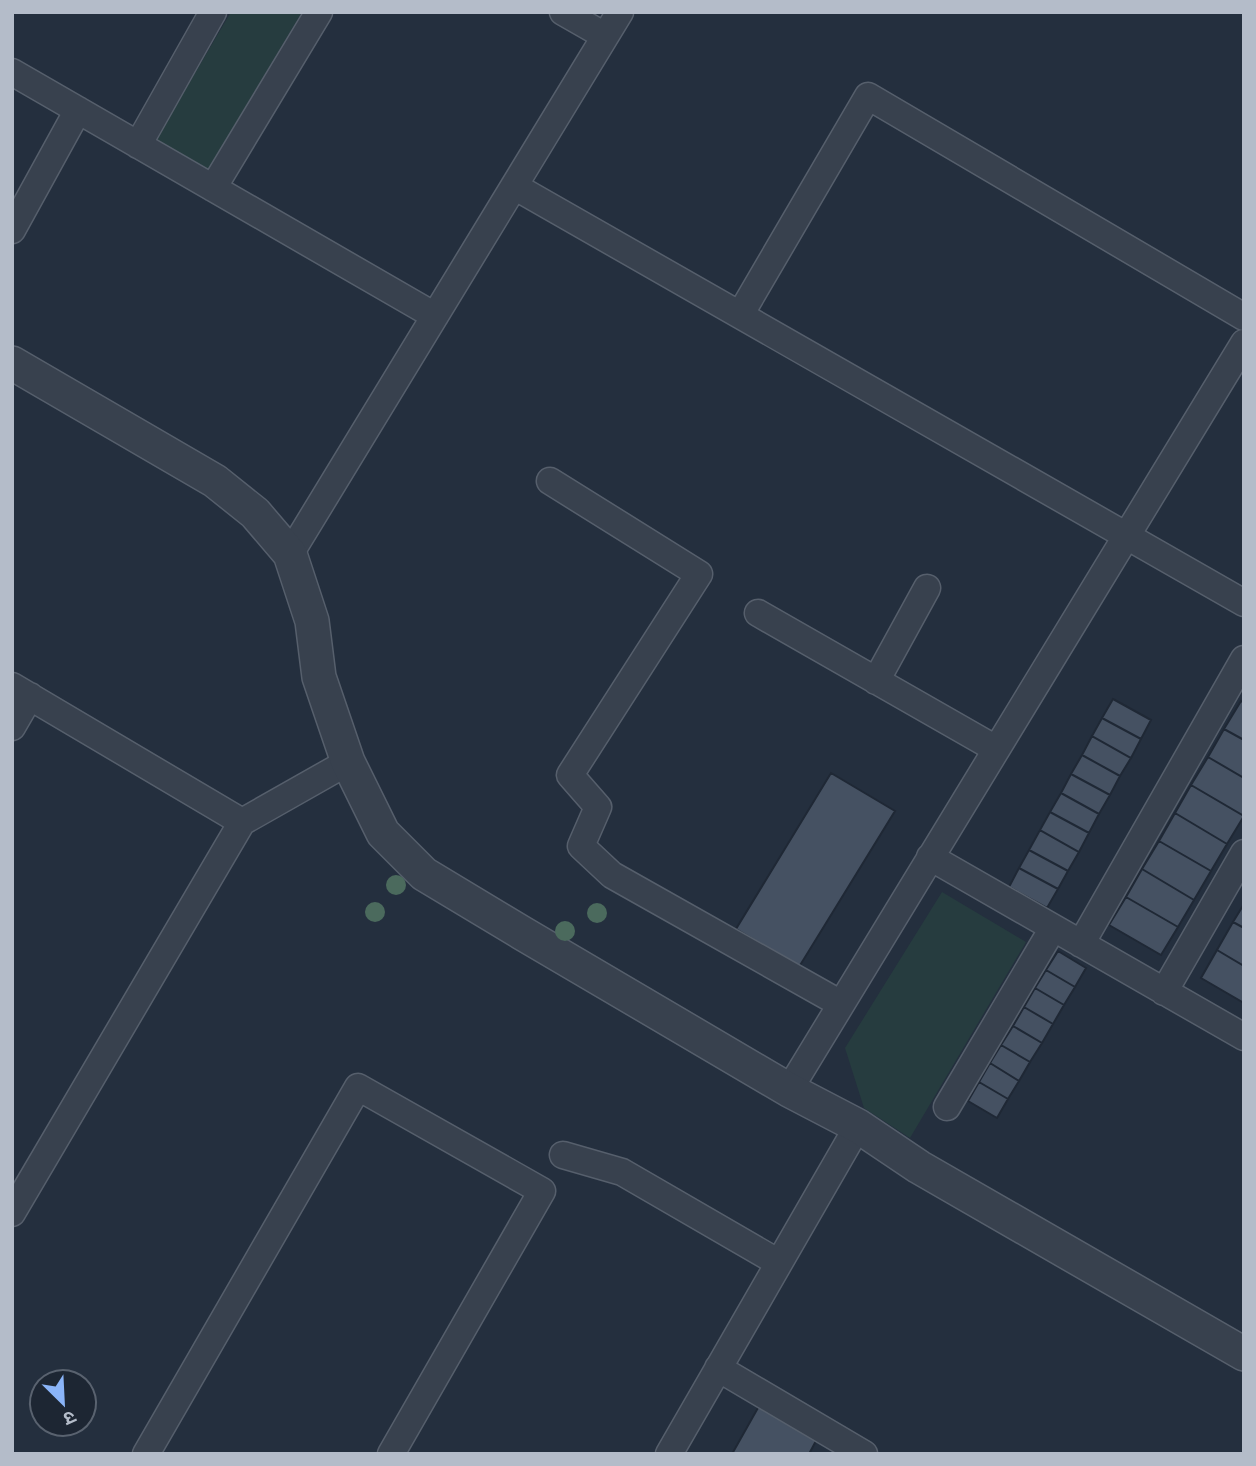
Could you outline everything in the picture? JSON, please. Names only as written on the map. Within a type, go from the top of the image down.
[{"type":"street","points":[[138,145],[213,12]]},
{"type":"street","points":[[213,188],[319,12]]},
{"type":"street","points":[[563,12],[605,36]]},
{"type":"street","points":[[290,554],[620,12]]},
{"type":"street","points":[[12,72],[435,316]]},
{"type":"street","points":[[740,315],[868,96],[1244,317]]},
{"type":"street","points":[[16,215],[78,110]]},
{"type":"street","points":[[514,186],[1244,603]]},
{"type":"street","points":[[789,1090],[1244,343]]},
{"type":"street","points":[[12,363],[215,481],[255,513],[290,554],[312,621],[319,677],[348,762],[383,833],[424,874],[789,1090],[858,1126],[919,1167],[1244,1354]]},
{"type":"street","points":[[550,481],[699,574],[570,775],[598,807],[582,846],[611,875],[841,1004]]},
{"type":"street","points":[[876,681],[927,588]]},
{"type":"street","points":[[758,613],[996,749]]},
{"type":"street","points":[[1081,944],[1244,659]]},
{"type":"street","points":[[12,727],[21,691],[242,822]]},
{"type":"street","points":[[12,1213],[242,822],[348,762]]},
{"type":"street","points":[[1164,992],[1244,853]]},
{"type":"street","points":[[930,857],[1244,1037]]},
{"type":"street","points":[[947,1107],[1054,928]]},
{"type":"street","points":[[146,1454],[358,1087],[542,1191],[391,1454]]},
{"type":"street","points":[[669,1454],[858,1126]]},
{"type":"street","points":[[563,1154],[622,1172],[779,1263]]},
{"type":"street","points":[[718,1368],[864,1454]]},
{"type":"green space","points":[[231,12],[302,12],[208,170],[156,139]]},
{"type":"green space","points":[[942,892],[1026,942],[910,1138],[864,1108],[845,1048]]},
{"type":"building","points":[[1113,699],[1151,720],[1141,739],[1102,718]]},
{"type":"building","points":[[1241,701],[1244,703],[1244,740],[1224,729]]},
{"type":"building","points":[[1102,718],[1141,739],[1131,758],[1092,736]]},
{"type":"building","points":[[1224,729],[1244,740],[1244,778],[1208,757]]},
{"type":"building","points":[[1092,736],[1131,758],[1120,776],[1082,755]]},
{"type":"building","points":[[1082,755],[1120,776],[1110,795],[1071,774]]},
{"type":"building","points":[[1208,757],[1244,778],[1244,816],[1191,785]]},
{"type":"building","points":[[831,773],[895,811],[799,967],[736,929]]},
{"type":"building","points":[[1071,774],[1110,795],[1099,814],[1061,793]]},
{"type":"building","points":[[1191,785],[1244,816],[1227,844],[1175,813]]},
{"type":"building","points":[[1061,793],[1099,814],[1089,833],[1050,812]]},
{"type":"building","points":[[1050,812],[1089,833],[1079,852],[1040,830]]},
{"type":"building","points":[[1175,813],[1227,844],[1211,871],[1159,841]]},
{"type":"building","points":[[1040,830],[1079,852],[1068,871],[1029,850]]},
{"type":"building","points":[[1159,841],[1211,871],[1194,900],[1142,869]]},
{"type":"building","points":[[1029,850],[1068,871],[1058,889],[1019,868]]},
{"type":"building","points":[[1019,868],[1058,889],[1047,908],[1009,887]]},
{"type":"building","points":[[1142,869],[1194,900],[1178,927],[1126,897]]},
{"type":"building","points":[[1126,897],[1178,927],[1161,955],[1109,925]]},
{"type":"building","points":[[1244,904],[1244,928],[1233,922]]},
{"type":"building","points":[[1233,922],[1244,928],[1244,966],[1217,950]]},
{"type":"building","points":[[1217,950],[1244,966],[1244,1003],[1201,978]]},
{"type":"building","points":[[1058,951],[1086,968],[1075,987],[1046,970]]},
{"type":"building","points":[[1046,970],[1075,987],[1064,1005],[1035,988]]},
{"type":"building","points":[[1035,988],[1064,1005],[1053,1024],[1024,1007]]},
{"type":"building","points":[[1024,1007],[1053,1024],[1042,1043],[1013,1026]]},
{"type":"building","points":[[1013,1026],[1042,1043],[1030,1062],[1001,1045]]},
{"type":"building","points":[[1001,1045],[1030,1062],[1019,1081],[990,1063]]},
{"type":"building","points":[[990,1063],[1019,1081],[1008,1099],[979,1082]]},
{"type":"building","points":[[979,1082],[1008,1099],[997,1118],[968,1101]]},
{"type":"building","points":[[759,1406],[817,1439],[809,1454],[732,1454]]}]
